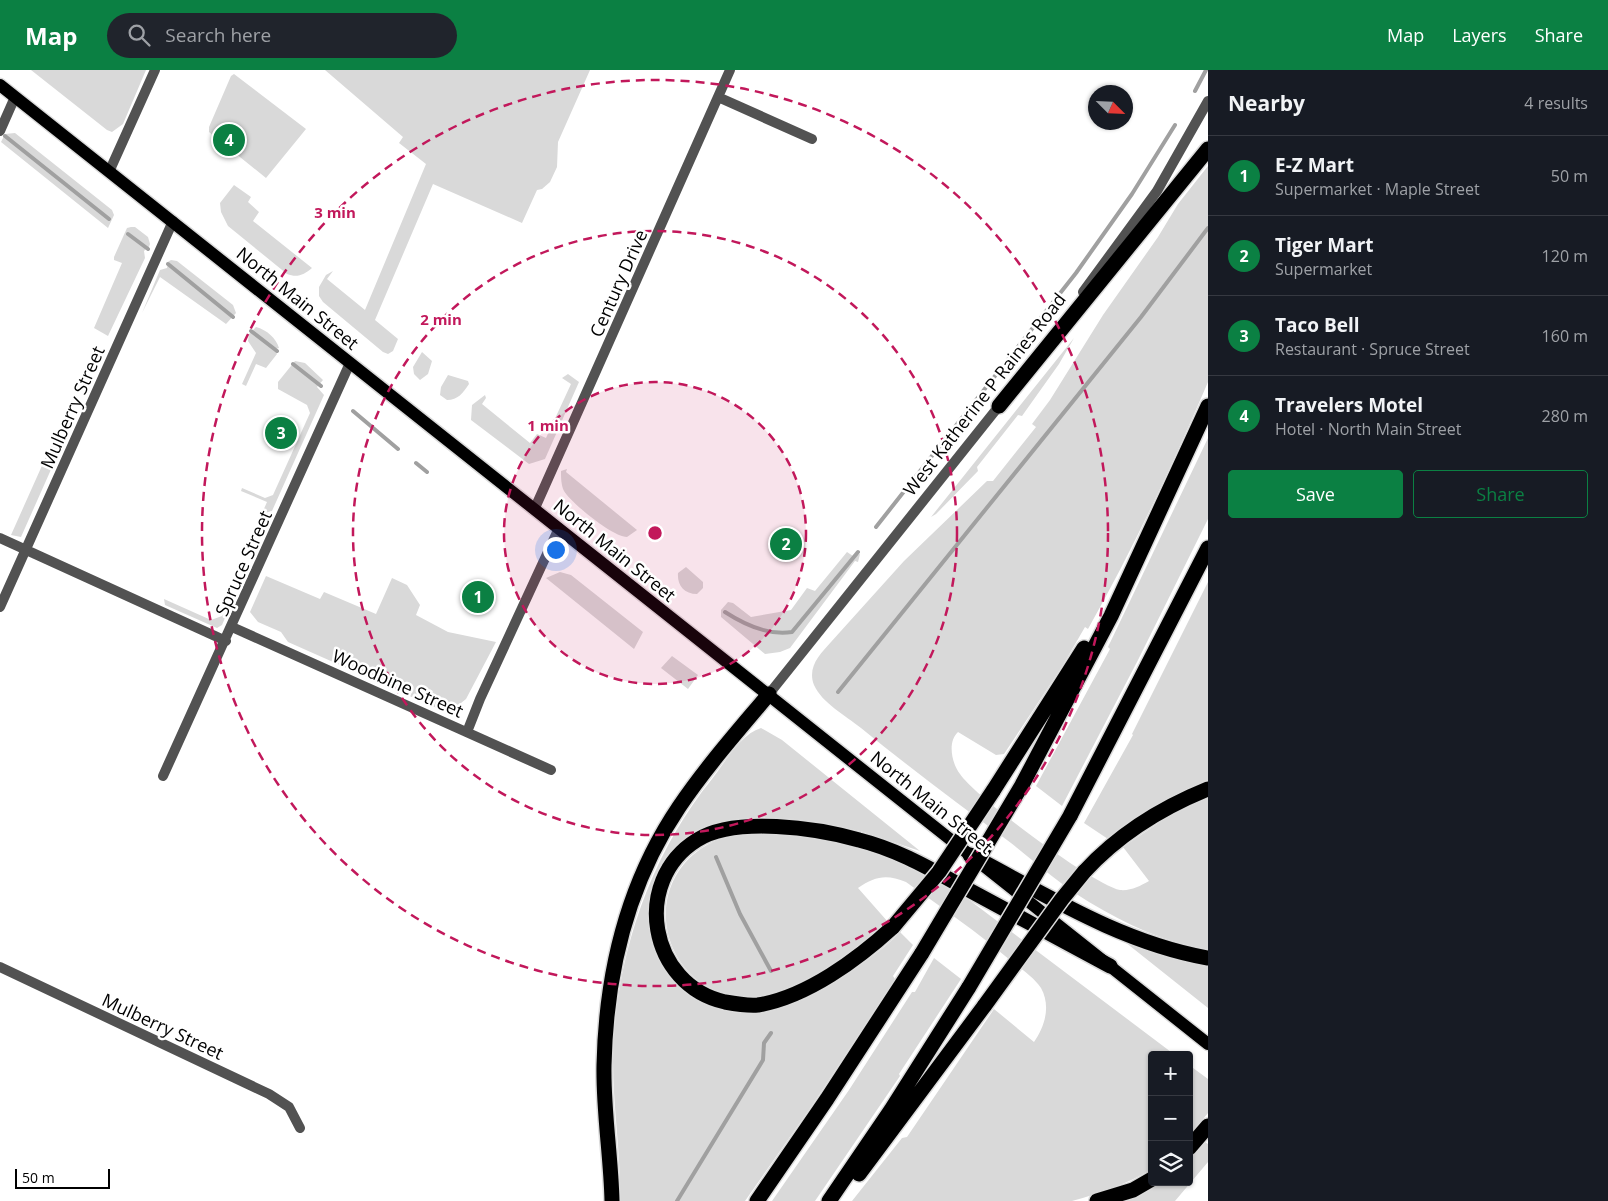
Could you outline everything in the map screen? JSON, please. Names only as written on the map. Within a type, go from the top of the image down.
[{"type":"highway","points":[[999,406],[1208,150]]},
{"type":"highway","points":[[757,1201],[827,1099],[922,953],[1022,785],[1102,633],[1142,551],[1208,406]]},
{"type":"highway","points":[[829,1201],[891,1110],[969,987],[1070,816],[1208,548]]},
{"type":"highway","points":[[1110,966],[901,854],[859,839],[809,831],[780,828],[726,829],[696,841],[670,867],[660,886],[657,907],[656,927],[660,944],[676,974],[703,995],[739,1005],[758,1005],[821,980],[872,946],[894,927],[939,872],[1076,661],[1142,551]]},
{"type":"highway","points":[[612,1201],[604,1067],[609,994],[614,961],[623,926],[646,866],[678,808],[769,694]]},
{"type":"highway","points":[[835,1201],[884,1142],[1062,899],[1084,872],[1110,846],[1128,832],[1155,815],[1208,789]]},
{"type":"highway","points":[[970,855],[1125,934],[1158,946],[1208,958]]},
{"type":"highway","points":[[1193,1143],[1208,1126]]},
{"type":"highway","points":[[1097,1201],[1132,1190],[1148,1181]]},
{"type":"main road","name":"North Main Street","points":[[0,85],[1208,1044]]},
{"type":"street","points":[[109,172],[155,70]]},
{"type":"street","name":"Century Drive","points":[[535,508],[730,70]]},
{"type":"street","points":[[718,97],[812,139]]},
{"type":"street","points":[[0,131],[15,98]]},
{"type":"street","name":"West Katherine P Raines Road","points":[[769,694],[999,406],[1157,191],[1208,101]]},
{"type":"street","name":"Mulberry Street","points":[[0,606],[173,221]]},
{"type":"street","name":"Spruce Street","points":[[163,776],[232,628],[350,363]]},
{"type":"street","points":[[467,732],[480,699],[559,528]]},
{"type":"street","points":[[0,538],[226,641]]},
{"type":"street","name":"Woodbine Street","points":[[232,628],[551,770]]},
{"type":"street","name":"Mulberry Street","points":[[0,968],[282,1101],[294,1114],[300,1128]]},
{"type":"shaded area","points":[[31,70],[146,70],[123,124],[112,132]]},
{"type":"shaded area","points":[[325,70],[590,70],[558,142],[557,167],[550,182],[542,189],[537,190],[522,223],[433,184],[375,320],[398,339],[393,351],[388,354],[383,352],[323,302],[319,296],[319,287],[326,275],[333,271],[327,279],[365,310],[426,164],[399,143],[403,137]]},
{"type":"shaded area","points":[[234,74],[306,129],[266,178],[209,132],[209,127],[231,76]]},
{"type":"shaded area","points":[[15,133],[112,210],[114,215],[108,228],[1,142],[5,134]]},
{"type":"shaded area","points":[[1208,166],[1208,382],[1166,476],[1105,599],[1088,629],[1085,627],[1063,665],[1004,754],[996,755],[958,732],[953,741],[952,753],[957,770],[970,786],[988,802],[1036,839],[1086,873],[1106,885],[1120,890],[1132,889],[1149,881],[1123,847],[1175,812],[1208,797],[1208,950],[1192,947],[1147,932],[1103,910],[1069,889],[835,709],[818,692],[814,685],[812,672],[816,661],[823,651],[904,561],[987,481],[993,481],[1036,427],[1032,424],[1050,400],[1103,315],[1158,237],[1178,204]]},
{"type":"shaded area","points":[[234,185],[251,197],[248,202],[259,212],[253,221],[312,268],[300,275],[287,274],[228,226],[221,212],[220,203]]},
{"type":"shaded area","points":[[135,227],[148,237],[150,244],[148,250],[144,251],[145,258],[108,336],[94,328],[122,263],[114,260],[114,257],[127,228]]},
{"type":"shaded area","points":[[171,260],[177,261],[233,305],[236,313],[226,324],[160,277],[142,313],[160,270],[167,268],[168,264],[166,263]]},
{"type":"shaded area","points":[[256,327],[270,335],[276,341],[279,348],[275,349],[277,354],[266,368],[256,364],[246,386],[242,384],[256,353],[248,341],[249,334]]},
{"type":"shaded area","points":[[1074,338],[1059,364],[1022,416],[1018,415],[977,467],[978,471],[931,517]]},
{"type":"shaded area","points":[[422,352],[432,361],[428,374],[420,380],[414,374],[413,367]]},
{"type":"shaded area","points":[[295,361],[305,363],[323,380],[317,387],[324,395],[272,511],[265,513],[263,511],[267,502],[241,491],[242,488],[265,498],[273,495],[310,413],[307,405],[278,389],[278,382]]},
{"type":"shaded area","points":[[568,374],[579,382],[545,459],[529,464],[471,420],[472,405],[485,395],[486,398],[482,404],[530,443],[537,434],[546,438],[571,384],[562,378]]},
{"type":"shaded area","points":[[448,375],[468,381],[469,384],[460,395],[454,399],[447,400],[440,395],[441,387]]},
{"type":"shaded area","points":[[1208,438],[1208,519],[1138,660],[1062,806],[1036,786],[1110,649],[1108,647]]},
{"type":"shaded area","points":[[53,441],[61,447],[21,537],[11,535]]},
{"type":"shaded area","points":[[567,469],[566,472],[637,530],[627,537],[621,536],[612,532],[583,511],[563,489],[561,471]]},
{"type":"shaded area","points":[[847,552],[853,556],[860,554],[858,562],[855,561],[790,648],[780,652],[765,654],[721,617],[721,610],[728,602],[733,603],[751,617],[791,610],[807,588],[815,591]]},
{"type":"shaded area","points":[[686,567],[703,582],[703,588],[697,594],[685,591],[680,585],[678,573]]},
{"type":"shaded area","points":[[560,572],[571,575],[643,632],[634,649],[546,578]]},
{"type":"shaded area","points":[[266,576],[320,599],[324,592],[376,614],[392,578],[407,585],[420,605],[416,615],[448,632],[496,642],[466,699],[456,707],[439,709],[288,642],[281,632],[258,622],[250,612]]},
{"type":"shaded area","points":[[1208,582],[1208,781],[1163,802],[1108,839],[1084,823],[1133,735]]},
{"type":"shaded area","points":[[164,599],[211,620],[222,616],[229,602],[230,606],[222,625],[217,628],[165,605]]},
{"type":"shaded area","points":[[672,656],[698,675],[688,689],[661,668]]},
{"type":"shaded area","points":[[761,728],[782,740],[920,851],[860,831],[793,820],[766,820],[765,817],[717,824],[653,893],[675,980],[696,997],[717,1008],[738,1013],[760,1012],[782,1007],[803,999],[825,987],[888,944],[900,932],[913,945],[893,976],[895,979],[813,1104],[745,1201],[620,1201],[613,1061],[615,1023],[628,948],[639,911],[670,841],[690,809],[740,742]]},
{"type":"shaded area","points":[[751,833],[810,835],[878,850],[948,884],[1170,1051],[1148,1051],[1148,1171],[1114,1188],[1072,1201],[852,1201],[902,1138],[907,1137],[994,1009],[1034,1042],[1044,1023],[1046,1002],[1044,995],[1031,976],[972,930],[906,882],[887,877],[870,881],[858,888],[888,922],[860,946],[827,970],[809,981],[773,996],[745,999],[735,998],[715,991],[695,978],[680,961],[670,941],[666,920],[667,899],[674,878],[688,860],[712,842]]},
{"type":"shaded area","points":[[1126,938],[1208,964],[1208,1008],[1125,942]]},
{"type":"shaded area","points":[[934,958],[961,979],[899,1074],[900,1076],[815,1201],[772,1201],[849,1090],[912,992],[915,992]]},
{"type":"shaded area","points":[[1193,1068],[1208,1079],[1208,1113],[1193,1131]]},
{"type":"shaded area","points":[[1205,1142],[1208,1144],[1208,1162],[1193,1180],[1193,1155]]},
{"type":"shaded area","points":[[1151,1186],[1188,1186],[1175,1201],[1120,1201]]},
{"type":"waterway","points":[[1195,91],[1206,70]]},
{"type":"waterway","points":[[876,527],[1076,273],[1132,194],[1175,125]]},
{"type":"waterway","points":[[5,136],[109,219]]},
{"type":"waterway","points":[[838,692],[1141,317],[1208,228]]},
{"type":"waterway","points":[[128,234],[148,249]]},
{"type":"waterway","points":[[168,264],[233,317]]},
{"type":"waterway","points":[[251,331],[277,351]]},
{"type":"waterway","points":[[293,364],[321,386]]},
{"type":"waterway","points":[[353,411],[398,449]]},
{"type":"waterway","points":[[416,463],[427,472]]},
{"type":"waterway","points":[[725,612],[766,631],[792,632],[858,552]]},
{"type":"waterway","points":[[716,857],[740,914],[771,971]]},
{"type":"waterway","points":[[677,1201],[763,1060],[764,1043],[771,1033]]},
{"type":"place","name":"Travelers Motel","points":[[229,140]]},
{"type":"place","name":"Taco Bell","points":[[281,433]]},
{"type":"place","name":"Tiger Mart","points":[[786,544]]},
{"type":"place","name":"E-Z Mart","points":[[478,597]]}]
